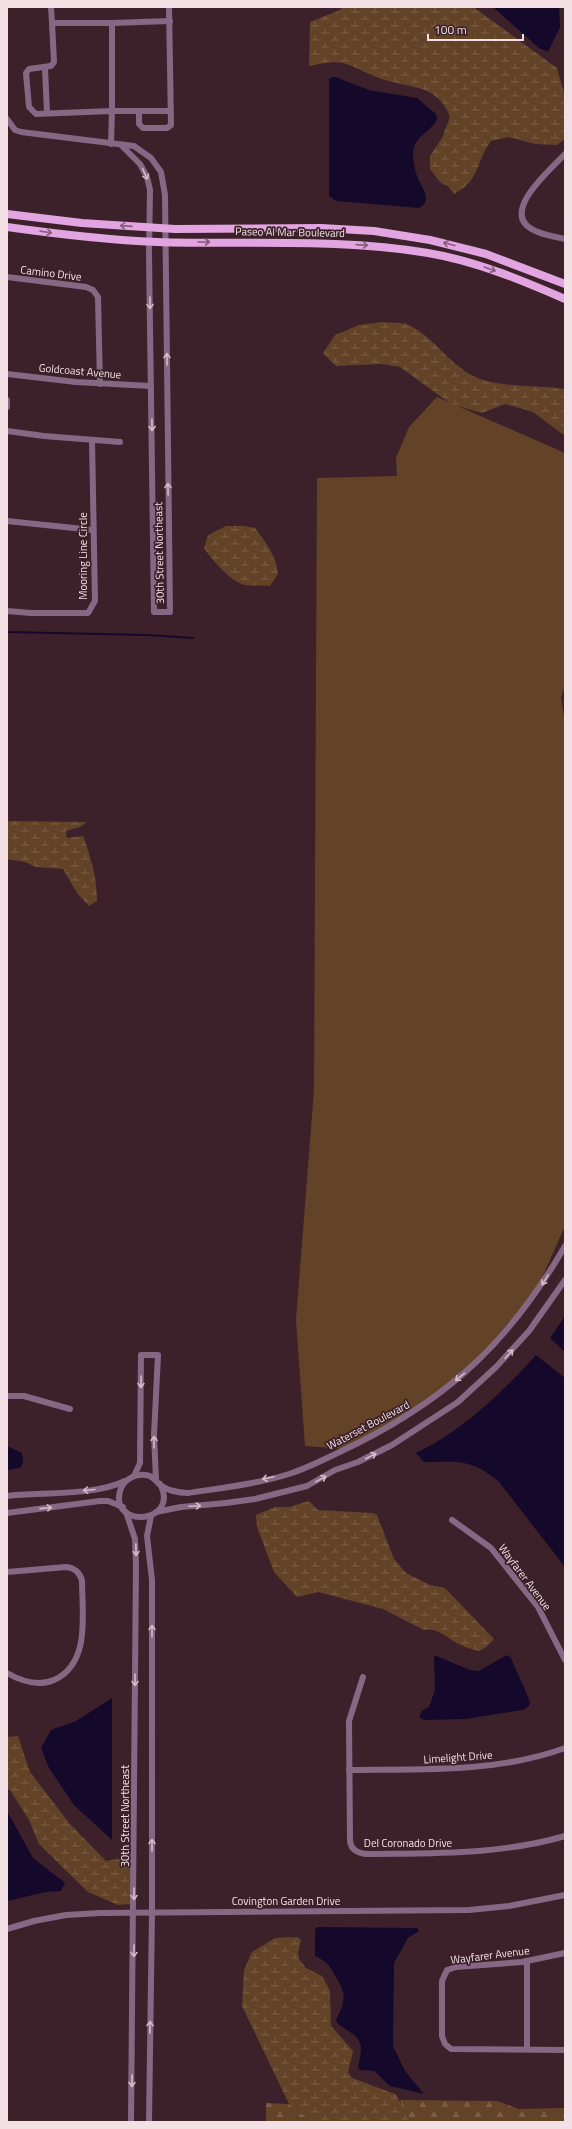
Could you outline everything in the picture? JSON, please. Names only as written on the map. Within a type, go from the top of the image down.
[{"type":"main road","name":"Paseo Al Mar Boulevard","points":[[7,214],[82,223],[165,229],[321,228],[374,231],[430,240],[486,254],[565,284]]},
{"type":"main road","name":"Paseo Al Mar Boulevard","points":[[7,227],[76,236],[149,242],[322,242],[373,245],[429,253],[483,267],[565,299]]},
{"type":"street","points":[[51,7],[54,62],[51,66],[29,69],[26,73],[28,108],[36,114],[139,110],[170,111]]},
{"type":"street","points":[[139,110],[139,124],[146,128],[170,127],[169,7]]},
{"type":"street","points":[[52,23],[170,21]]},
{"type":"street","points":[[111,144],[112,23]]},
{"type":"street","points":[[45,68],[47,113]]},
{"type":"street","name":"30th Street Northeast","points":[[7,119],[15,130],[21,132],[134,146],[151,158],[161,172],[165,188],[170,612],[154,612],[149,242],[150,190],[148,177],[140,164],[121,145]]},
{"type":"street","points":[[565,154],[526,196],[521,213],[523,221],[528,227],[537,232],[565,239]]},
{"type":"street","name":"Camino Drive","points":[[7,277],[86,287],[93,290],[98,297],[100,384]]},
{"type":"street","name":"Goldcoast Avenue","points":[[7,374],[100,384],[151,386]]},
{"type":"street","points":[[7,400],[7,407]]},
{"type":"street","points":[[7,431],[120,442]]},
{"type":"street","name":"Mooring Line Circle","points":[[7,611],[31,613],[88,613],[95,601],[92,440]]},
{"type":"street","points":[[7,522],[93,530]]},
{"type":"street","name":"Waterset Boulevard","points":[[158,1482],[175,1491],[188,1493],[289,1474],[314,1464],[387,1428],[443,1392],[498,1342],[521,1314],[545,1280],[565,1246]]},
{"type":"street","points":[[7,1513],[108,1501],[136,1517],[176,1508],[226,1504],[255,1499],[307,1486],[335,1470],[358,1462],[392,1445],[458,1402],[496,1368],[529,1331],[565,1280]]},
{"type":"street","points":[[134,1476],[140,1463],[141,1355],[158,1355],[154,1435],[158,1482],[163,1492],[163,1501],[153,1514],[147,1536],[152,1587],[152,1912],[149,2122]]},
{"type":"street","points":[[7,1396],[24,1396],[70,1409]]},
{"type":"street","points":[[7,1496],[94,1490],[110,1487],[134,1476],[146,1475],[158,1482]]},
{"type":"street","points":[[125,1510],[120,1500],[120,1491],[126,1480]]},
{"type":"street","name":"30th Street Northeast","points":[[125,1510],[135,1540],[136,1565],[131,2122]]},
{"type":"street","name":"Wayfarer Avenue","points":[[452,1520],[491,1548],[538,1607],[565,1658]]},
{"type":"street","points":[[7,1572],[66,1566],[73,1568],[82,1580],[80,1648],[76,1660],[70,1669],[64,1675],[44,1683],[26,1682],[7,1673]]},
{"type":"street","name":"Del Coronado Drive","points":[[363,1677],[349,1721],[350,1844],[360,1853],[478,1852],[524,1846],[565,1836]]},
{"type":"street","name":"Limelight Drive","points":[[350,1770],[461,1768],[508,1762],[565,1748]]},
{"type":"street","name":"Covington Garden Drive","points":[[7,1929],[34,1921],[66,1915],[134,1912],[469,1910],[509,1906],[565,1895]]},
{"type":"street","name":"Wayfarer Avenue","points":[[565,1953],[527,1961],[456,1967],[447,1970],[442,1982],[443,2040],[451,2049],[565,2050]]},
{"type":"street","points":[[527,1961],[527,2049]]},
{"type":"green space","points":[[343,7],[473,7],[557,68],[565,96],[565,139],[557,145],[535,144],[509,137],[491,141],[469,183],[454,194],[448,186],[441,183],[430,169],[430,156],[442,138],[450,117],[445,106],[438,98],[422,89],[382,79],[339,62],[309,66],[310,22],[340,10]]},
{"type":"green space","points":[[382,322],[406,324],[418,330],[463,370],[481,379],[504,384],[565,389],[565,436],[533,412],[505,404],[482,413],[451,404],[400,367],[381,364],[336,366],[323,353],[335,335],[359,325]]},
{"type":"green space","points":[[437,397],[565,453],[565,686],[561,697],[565,724],[565,1226],[534,1296],[467,1371],[400,1420],[346,1449],[305,1446],[296,1320],[314,1090],[317,478],[397,476],[396,458],[409,427]]},
{"type":"green space","points":[[226,526],[244,526],[255,528],[270,550],[277,567],[278,574],[270,586],[245,585],[234,580],[222,570],[207,553],[204,548],[208,535]]},
{"type":"green space","points":[[7,821],[87,822],[80,827],[66,831],[67,838],[83,836],[93,868],[97,901],[89,906],[77,893],[63,869],[36,867],[25,862],[7,859]]},
{"type":"green space","points":[[309,1501],[318,1510],[373,1513],[377,1515],[394,1559],[406,1573],[430,1585],[445,1588],[494,1639],[486,1647],[479,1651],[456,1643],[434,1630],[424,1630],[383,1609],[318,1592],[297,1597],[274,1572],[257,1527],[256,1515],[275,1507],[289,1507]]},
{"type":"green space","points":[[18,1736],[30,1772],[70,1824],[106,1861],[131,1857],[131,1904],[118,1905],[88,1892],[39,1844],[29,1820],[10,1790],[7,1790],[7,1737]]},
{"type":"green space","points":[[298,1937],[301,1940],[298,1953],[299,1959],[306,1968],[322,1976],[330,1991],[331,2026],[353,2051],[348,2072],[352,2078],[395,2094],[407,2115],[416,2122],[313,2122],[289,2104],[242,2006],[244,1970],[252,1952],[275,1938]]},
{"type":"green space","points":[[400,2100],[497,2101],[519,2109],[565,2108],[565,2122],[416,2122],[404,2114]]},
{"type":"green space","points":[[266,2103],[289,2104],[313,2122],[266,2122]]},
{"type":"shaded area","points":[[493,7],[559,7],[560,27],[548,52],[539,48]]},
{"type":"shaded area","points":[[332,77],[369,90],[417,98],[436,114],[437,120],[415,144],[413,157],[416,172],[426,198],[426,202],[419,208],[336,201],[329,196],[329,79]]},
{"type":"shaded area","points":[[565,1316],[565,1352],[550,1338]]},
{"type":"shaded area","points":[[536,1355],[565,1378],[565,1567],[499,1482],[489,1474],[472,1465],[464,1463],[424,1462],[416,1453],[432,1445],[465,1423],[496,1397]]},
{"type":"shaded area","points":[[7,1446],[22,1453],[23,1463],[20,1468],[7,1470]]},
{"type":"shaded area","points":[[434,1655],[470,1670],[479,1671],[507,1655],[511,1658],[528,1697],[530,1703],[529,1706],[523,1710],[465,1719],[424,1720],[419,1717],[422,1711],[429,1707],[435,1690]]},
{"type":"shaded area","points":[[112,1698],[112,1840],[74,1805],[49,1768],[41,1748],[51,1730],[76,1721]]},
{"type":"shaded area","points":[[7,1811],[33,1858],[65,1883],[61,1891],[46,1892],[7,1901]]},
{"type":"shaded area","points":[[318,1927],[417,1928],[419,1931],[408,1938],[394,1963],[393,2046],[405,2071],[424,2094],[390,2086],[374,2071],[360,2070],[358,2067],[361,2045],[356,2037],[338,2024],[336,2020],[342,2006],[344,1995],[329,1966],[323,1960],[315,1956],[315,1929]]},
{"type":"waterway","points":[[7,632],[147,635],[193,638]]}]
